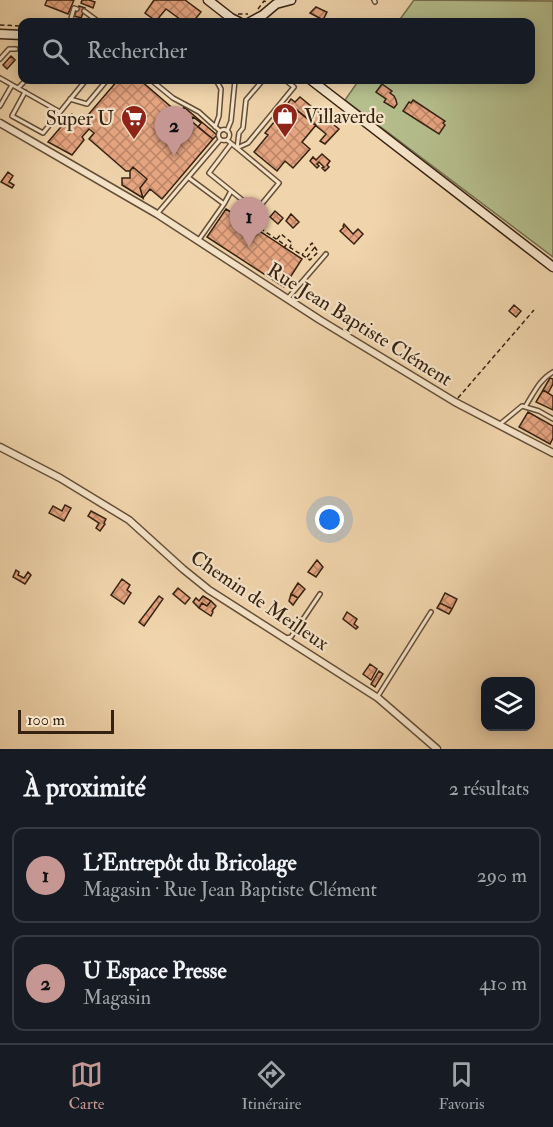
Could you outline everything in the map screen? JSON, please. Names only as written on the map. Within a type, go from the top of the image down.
[{"type":"main road","points":[[208,0],[231,18]]},
{"type":"main road","points":[[264,18],[276,4],[291,0]]},
{"type":"main road","points":[[219,9],[223,18]]},
{"type":"main road","points":[[0,33],[18,35]]},
{"type":"main road","points":[[316,84],[553,267]]},
{"type":"street","name":"Rue Jean Baptiste Clément","points":[[0,123],[157,214],[320,320],[455,402],[553,453]]},
{"type":"street","name":"Chemin de Meilleux","points":[[0,447],[60,478],[129,520],[209,590],[378,698],[437,749]]},
{"type":"lane","points":[[71,18],[74,8],[78,9]]},
{"type":"lane","points":[[84,11],[94,18]]},
{"type":"lane","points":[[0,59],[9,49],[16,50]]},
{"type":"lane","points":[[0,78],[60,112]]},
{"type":"lane","points":[[18,88],[22,84]]},
{"type":"lane","points":[[25,93],[12,116],[43,133],[83,84]]},
{"type":"lane","points":[[70,99],[87,104],[102,84]]},
{"type":"lane","points":[[156,84],[173,98],[199,112],[220,131],[227,131]]},
{"type":"lane","points":[[215,127],[219,116],[221,89],[218,84]]},
{"type":"lane","points":[[227,140],[236,84]]},
{"type":"lane","points":[[237,148],[239,133],[243,128],[246,100],[260,84]]},
{"type":"lane","points":[[237,148],[248,143],[294,87],[290,84]]},
{"type":"lane","points":[[0,106],[12,85]]},
{"type":"lane","points":[[0,93],[6,97]]},
{"type":"lane","points":[[220,131],[218,136],[220,140]]},
{"type":"lane","points":[[220,140],[227,140],[279,183],[256,211],[209,173],[231,144]]},
{"type":"lane","points":[[157,214],[220,140]]},
{"type":"lane","points":[[189,178],[224,204]]},
{"type":"lane","points":[[198,242],[231,191]]},
{"type":"lane","points":[[287,299],[326,254]]},
{"type":"lane","points":[[499,425],[525,406],[540,382],[546,375],[553,372]]},
{"type":"lane","points":[[525,406],[553,419]]},
{"type":"lane","points":[[283,638],[291,637],[320,594]]},
{"type":"lane","points":[[378,698],[431,612]]},
{"type":"path","points":[[0,33],[18,27]]},
{"type":"path","points":[[248,220],[285,247],[310,260],[318,252],[312,243],[302,255]]},
{"type":"path","points":[[277,239],[281,234],[292,243],[290,248]]},
{"type":"path","points":[[307,258],[316,247]]},
{"type":"path","points":[[455,402],[534,310]]},
{"type":"green space","points":[[414,0],[553,1],[553,257],[345,100],[356,84],[535,84],[535,18],[401,18]]},
{"type":"building","points":[[47,0],[74,0],[68,14],[45,5]]},
{"type":"building","points":[[82,0],[95,2],[93,8],[81,3]]},
{"type":"building","points":[[154,0],[185,0],[201,12],[196,18],[178,18],[166,9],[158,18],[152,18],[145,13]]},
{"type":"building","points":[[79,6],[85,8],[81,18],[74,16]]},
{"type":"building","points":[[316,7],[327,12],[324,18],[310,13]]},
{"type":"building","points":[[11,56],[15,60],[7,69],[3,65]]},
{"type":"building","points":[[115,84],[145,84],[184,118],[185,116],[213,139],[162,199],[150,189],[143,198],[140,188],[147,179],[133,167],[130,171],[126,171],[89,139],[94,133],[89,129],[82,137],[84,140],[72,155],[48,142],[72,114],[82,122]]},
{"type":"building","points":[[382,84],[392,91],[390,93],[397,104],[394,108],[384,102],[386,99],[376,92]]},
{"type":"building","points":[[300,97],[339,129],[325,144],[320,141],[326,134],[288,103],[291,99],[295,102]]},
{"type":"building","points":[[413,100],[445,121],[439,134],[403,111]]},
{"type":"building","name":"Villaverde","points":[[292,106],[316,125],[302,142],[310,149],[293,168],[285,161],[277,171],[254,152],[268,135],[265,133],[275,121],[278,123]]},
{"type":"building","points":[[184,107],[217,135],[213,139],[198,127],[201,123],[193,117],[191,120],[179,114]]},
{"type":"building","points":[[322,154],[330,161],[325,171],[319,162],[317,168],[310,161],[313,157],[316,160]]},
{"type":"building","points":[[133,167],[147,179],[140,188],[143,198],[122,185],[122,178],[130,178],[130,171]]},
{"type":"building","points":[[8,172],[13,176],[9,182],[14,185],[12,188],[1,182]]},
{"type":"building","points":[[226,209],[302,259],[284,287],[207,237]]},
{"type":"building","points":[[275,211],[283,218],[278,224],[270,217]]},
{"type":"building","points":[[291,214],[299,222],[293,228],[286,221]]},
{"type":"building","points":[[344,224],[353,234],[358,229],[363,234],[354,244],[340,231]]},
{"type":"building","points":[[514,305],[521,311],[516,317],[509,311]]},
{"type":"building","points":[[550,378],[553,379],[553,384],[548,393],[543,390]]},
{"type":"building","points":[[543,390],[553,396],[553,410],[536,402]]},
{"type":"building","points":[[528,412],[553,426],[553,438],[550,444],[519,427]]},
{"type":"building","points":[[65,505],[71,508],[64,521],[49,513],[53,506],[62,511]]},
{"type":"building","points":[[91,511],[106,519],[100,531],[96,528],[99,523],[88,516]]},
{"type":"building","points":[[317,560],[323,567],[316,577],[308,572]]},
{"type":"building","points":[[16,570],[19,572],[18,575],[24,578],[28,572],[31,575],[25,584],[13,577]]},
{"type":"building","points":[[122,579],[130,585],[127,590],[131,593],[124,604],[111,595]]},
{"type":"building","points":[[298,583],[305,589],[298,598],[291,594]]},
{"type":"building","points":[[178,588],[190,598],[185,604],[173,594]]},
{"type":"building","points":[[445,593],[457,599],[452,609],[440,603]]},
{"type":"building","points":[[291,594],[298,598],[293,605],[289,601]]},
{"type":"building","points":[[159,596],[163,599],[144,626],[139,622]]},
{"type":"building","points":[[203,596],[211,601],[207,606],[202,603],[199,608],[193,602],[196,598],[199,601]]},
{"type":"building","points":[[211,601],[216,606],[211,616],[199,608],[202,603],[207,606]]},
{"type":"building","points":[[440,603],[452,609],[449,614],[437,608]]},
{"type":"building","points":[[347,612],[357,619],[354,624],[358,627],[356,629],[343,619]]},
{"type":"building","points":[[370,664],[377,669],[371,680],[363,674]]},
{"type":"building","points":[[379,671],[383,674],[375,687],[371,684]]},
{"type":"place","name":"Villaverde","points":[[285,139]]},
{"type":"place","name":"Super U","points":[[134,141]]},
{"type":"place","name":"U Espace Presse","points":[[174,156]]},
{"type":"place","name":"L'Entrepôt du Bricolage","points":[[249,247]]}]
